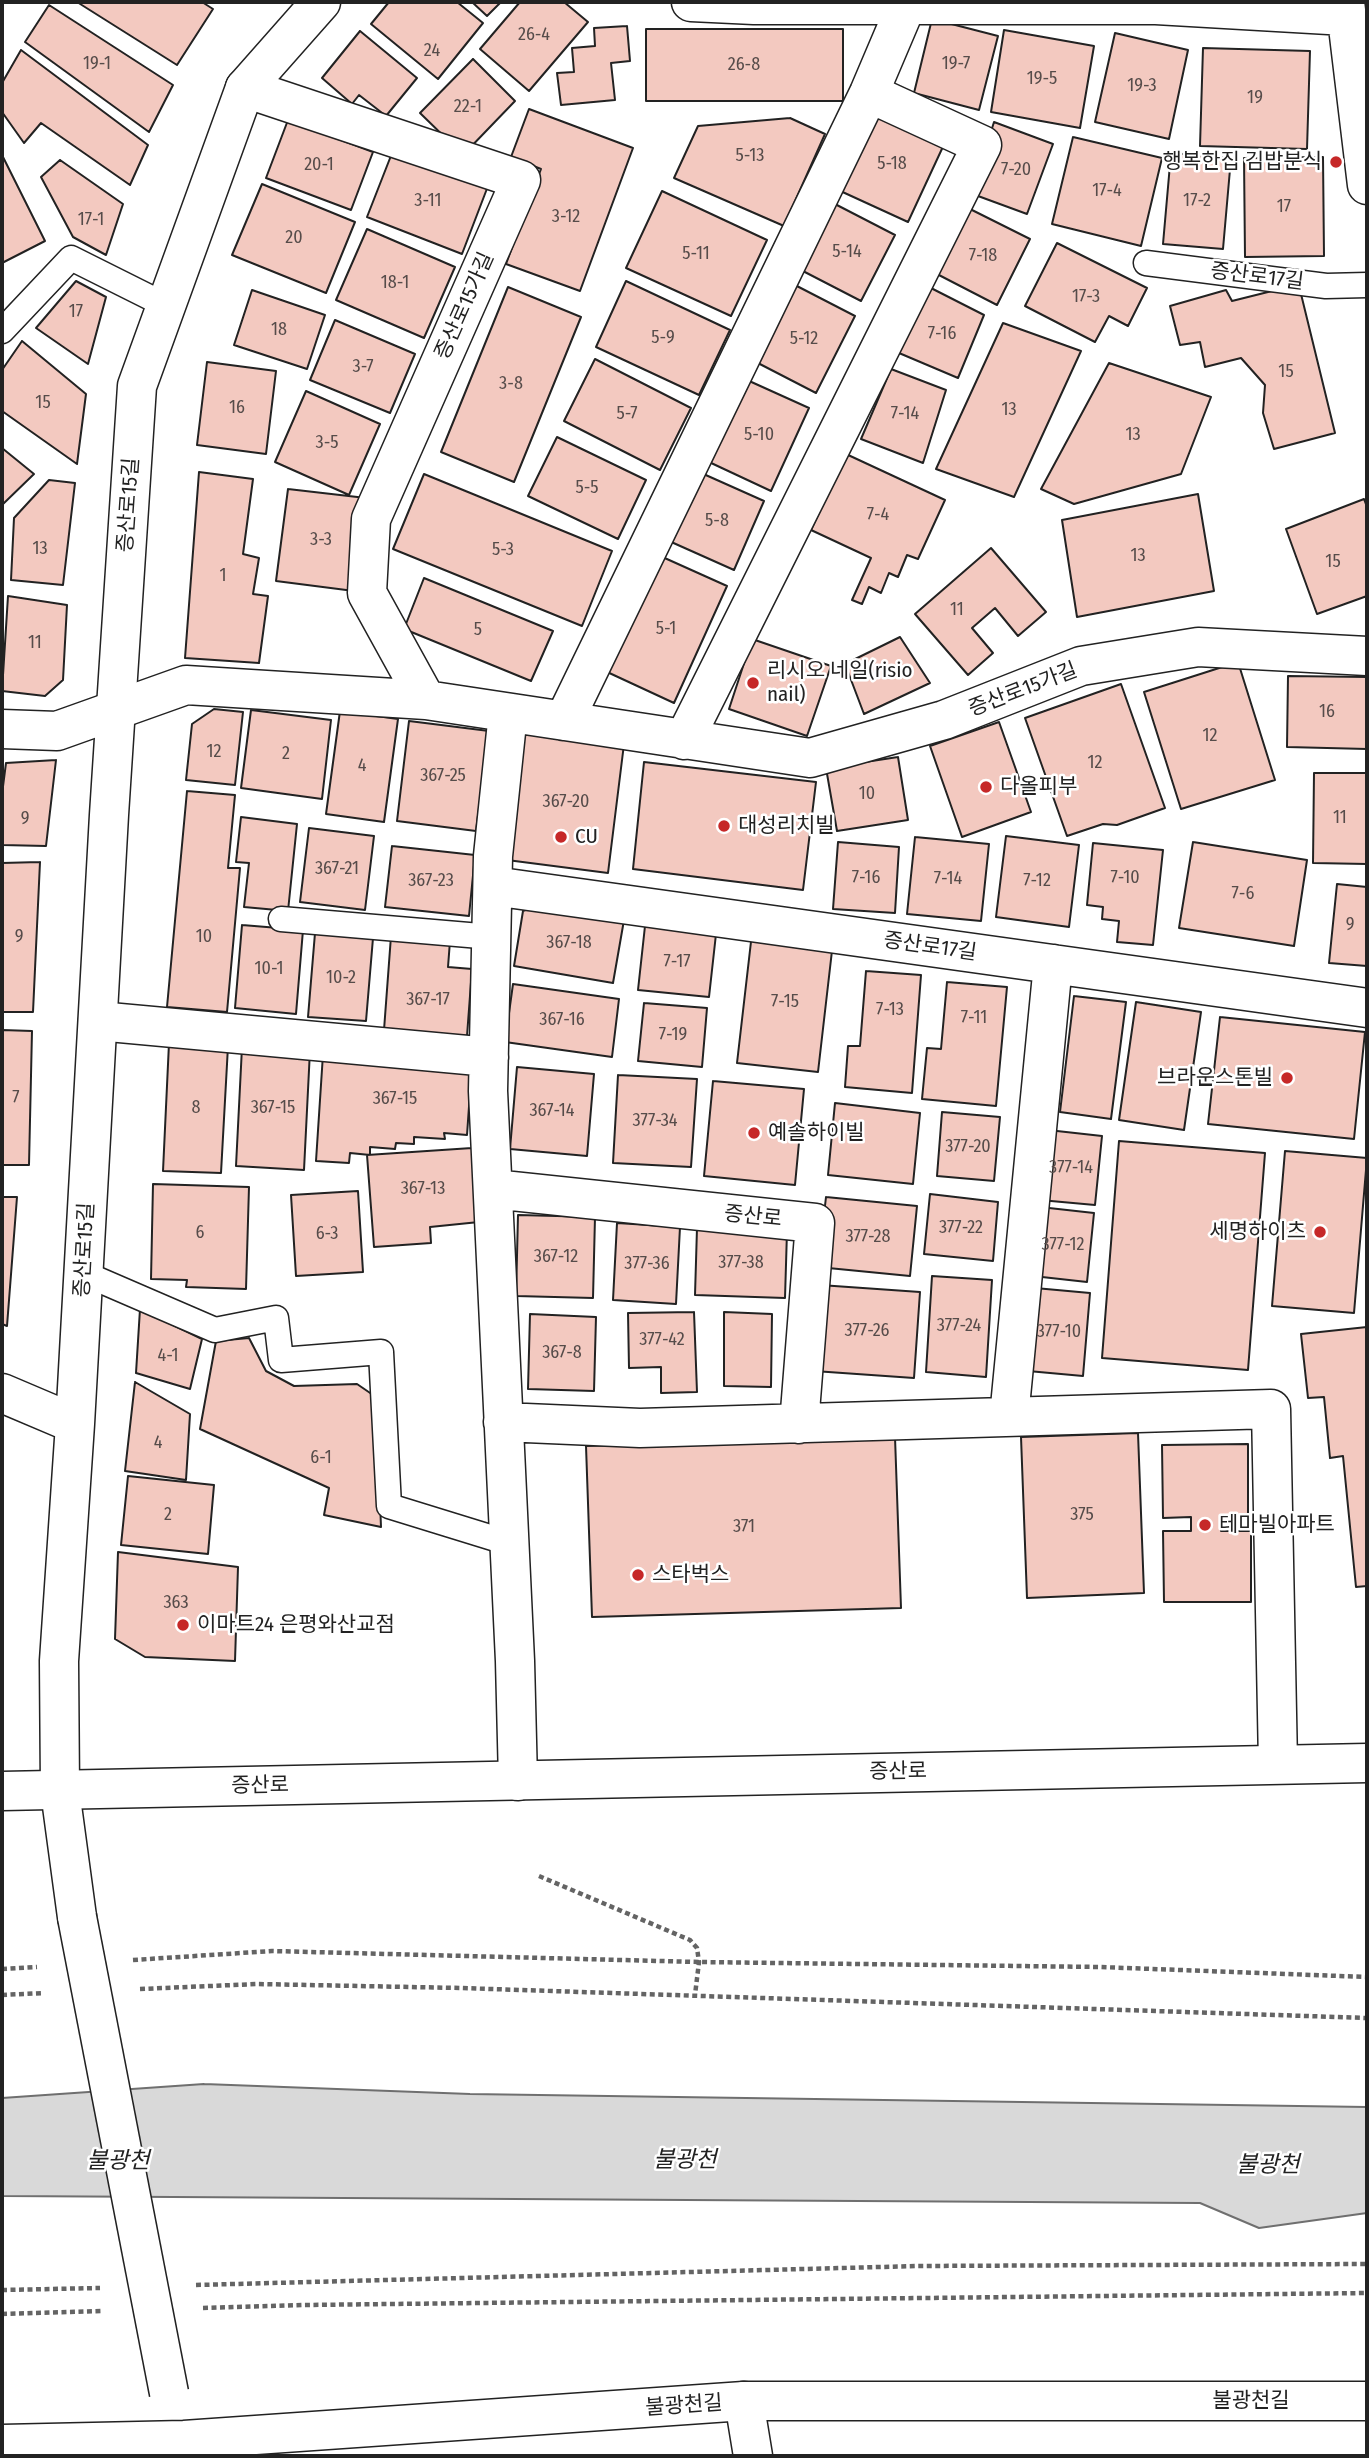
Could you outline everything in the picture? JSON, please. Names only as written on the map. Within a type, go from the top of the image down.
[{"type":"street","name":"증산로15길","points":[[187,2448],[169,2393],[77,1917],[60,1791],[59,1661],[137,386],[245,88],[321,2]]},
{"type":"street","points":[[712,2],[1345,9],[1367,185]]},
{"type":"street","points":[[564,721],[869,93],[906,6]]},
{"type":"street","name":"증산로15가길","points":[[245,88],[521,180],[371,519],[368,593],[426,699]]},
{"type":"street","points":[[684,740],[982,145],[869,93]]},
{"type":"street","name":"증산로15가길","points":[[116,709],[186,685],[426,699],[810,758],[944,720],[1080,666],[1198,647],[1367,656]]},
{"type":"street","points":[[2,729],[57,731],[116,709]]},
{"type":"street","points":[[508,713],[493,886],[488,1091],[515,1661],[518,1781]]},
{"type":"street","name":"증산로17길","points":[[493,886],[1367,1008]]},
{"type":"street","points":[[1009,1417],[1053,964]]},
{"type":"street","points":[[98,1021],[489,1058]]},
{"type":"street","name":"증산로","points":[[493,1189],[815,1223],[799,1424]]},
{"type":"street","points":[[2,1393],[75,1424]]},
{"type":"street","points":[[503,1422],[640,1428],[1271,1409],[1278,1764]]},
{"type":"street","name":"증산로","points":[[2,1791],[1367,1763]]},
{"type":"street","name":"불광천길","points":[[2,2444],[187,2448],[744,2402],[1367,2401]]},
{"type":"street","points":[[744,2402],[753,2456]]},
{"type":"lane","points":[[2,331],[71,258],[167,306]]},
{"type":"lane","name":"증산로17길","points":[[1146,262],[1326,286],[1367,285]]},
{"type":"lane","points":[[281,919],[492,937]]},
{"type":"lane","points":[[83,1273],[215,1330],[276,1318],[281,1360],[381,1352],[388,1506],[509,1543]]},
{"type":"path","points":[[539,1875],[690,1940],[697,1948],[699,1962],[695,1995]]},
{"type":"path","points":[[123,1961],[272,1951],[699,1962],[1101,1967],[1367,1977]]},
{"type":"path","points":[[2,1969],[42,1966]]},
{"type":"path","points":[[136,1989],[257,1984],[695,1995],[1367,2018]]},
{"type":"path","points":[[2,1995],[55,1993]]},
{"type":"path","points":[[192,2286],[918,2266],[1367,2264]]},
{"type":"path","points":[[2,2290],[111,2287]]},
{"type":"path","points":[[193,2308],[1367,2293]]},
{"type":"path","points":[[2,2314],[111,2311]]},
{"type":"water","name":"불광천","points":[[204,2084],[470,2094],[1367,2107],[1367,2213],[1259,2228],[1200,2203],[2,2196],[2,2098]]},
{"type":"building","points":[[77,2],[202,2],[213,9],[177,65]]},
{"type":"building","points":[[389,2],[457,2],[483,23],[438,79],[371,24]]},
{"type":"building","points":[[472,2],[501,2],[487,16]]},
{"type":"building","points":[[520,2],[564,2],[588,22],[529,91],[480,49]]},
{"type":"building","points":[[49,5],[173,85],[149,132],[25,42]]},
{"type":"building","points":[[932,19],[998,36],[979,110],[914,93]]},
{"type":"building","points":[[627,26],[630,61],[611,63],[615,100],[561,105],[557,73],[574,72],[572,48],[595,46],[594,28]]},
{"type":"building","points":[[646,29],[843,29],[843,101],[646,101]]},
{"type":"building","points":[[1004,30],[1094,46],[1080,128],[991,112]]},
{"type":"building","points":[[360,31],[417,78],[386,116],[359,95],[352,104],[322,78]]},
{"type":"building","points":[[1115,33],[1188,50],[1169,139],[1095,122]]},
{"type":"building","points":[[1203,48],[1310,51],[1307,149],[1200,146]]},
{"type":"building","points":[[21,50],[148,145],[130,185],[41,123],[24,143],[2,112],[2,83]]},
{"type":"building","points":[[473,59],[515,101],[463,155],[420,113]]},
{"type":"building","points":[[875,105],[947,138],[908,222],[836,189]]},
{"type":"building","points":[[529,109],[633,148],[580,291],[506,264],[541,169],[511,157]]},
{"type":"building","points":[[790,118],[825,134],[784,226],[674,178],[698,126]]},
{"type":"building","points":[[288,120],[373,152],[351,210],[266,178]]},
{"type":"building","points":[[994,122],[1053,144],[1027,214],[978,196],[998,142],[989,138]]},
{"type":"building","points":[[1073,137],[1162,158],[1141,246],[1052,224]]},
{"type":"building","points":[[394,148],[488,186],[462,254],[367,217]]},
{"type":"building","points":[[1171,153],[1231,158],[1223,249],[1163,244]]},
{"type":"building","points":[[2,155],[45,241],[2,263]]},
{"type":"building","points":[[1323,157],[1324,256],[1245,257],[1244,158]]},
{"type":"building","points":[[60,160],[123,204],[106,255],[73,237],[41,177]]},
{"type":"building","points":[[262,184],[355,222],[326,293],[232,255]]},
{"type":"building","points":[[662,191],[767,240],[731,316],[626,268]]},
{"type":"building","points":[[833,203],[895,235],[861,301],[799,269]]},
{"type":"building","points":[[968,208],[1030,239],[997,305],[935,273]]},
{"type":"building","points":[[367,229],[455,267],[424,338],[336,300]]},
{"type":"building","points":[[1057,243],[1147,288],[1128,326],[1109,316],[1095,342],[1025,306]]},
{"type":"building","points":[[76,281],[106,297],[88,364],[36,328]]},
{"type":"building","points":[[626,281],[730,330],[699,395],[596,347]]},
{"type":"building","points":[[793,284],[855,316],[816,393],[754,361]]},
{"type":"building","points":[[927,286],[984,315],[958,378],[899,353]]},
{"type":"building","points":[[508,287],[581,317],[514,482],[441,452]]},
{"type":"building","points":[[252,290],[325,315],[307,369],[234,345]]},
{"type":"building","points":[[1226,290],[1232,301],[1272,291],[1301,294],[1335,433],[1274,449],[1263,413],[1265,385],[1241,358],[1205,367],[1200,342],[1180,345],[1170,306]]},
{"type":"building","points":[[335,320],[415,354],[390,413],[310,380]]},
{"type":"building","points":[[1003,323],[1081,351],[1014,497],[936,469]]},
{"type":"building","points":[[22,341],[86,394],[77,464],[2,411],[2,370]]},
{"type":"building","points":[[595,359],[691,408],[660,470],[564,421]]},
{"type":"building","points":[[207,362],[276,371],[266,454],[197,445]]},
{"type":"building","points":[[1109,363],[1211,397],[1181,474],[1074,504],[1041,489]]},
{"type":"building","points":[[891,369],[946,390],[923,463],[861,439]]},
{"type":"building","points":[[747,380],[809,408],[771,491],[709,462]]},
{"type":"building","points":[[306,391],[380,424],[349,495],[275,462]]},
{"type":"building","points":[[557,437],[646,480],[618,539],[528,496]]},
{"type":"building","points":[[2,448],[34,474],[2,505]]},
{"type":"building","points":[[846,454],[945,500],[918,559],[907,555],[898,577],[889,573],[881,593],[869,587],[862,604],[852,600],[871,558],[811,530]]},
{"type":"building","points":[[199,472],[253,479],[243,554],[259,558],[253,594],[268,596],[259,663],[185,658]]},
{"type":"building","points":[[699,472],[764,501],[734,570],[669,541]]},
{"type":"building","points":[[424,474],[612,551],[582,626],[393,549]]},
{"type":"building","points":[[49,480],[75,483],[63,585],[11,580],[14,518]]},
{"type":"building","points":[[288,489],[366,498],[354,591],[276,581]]},
{"type":"building","points":[[1198,494],[1214,591],[1077,617],[1062,520]]},
{"type":"building","points":[[1364,499],[1367,507],[1367,596],[1317,614],[1286,529]]},
{"type":"building","points":[[991,548],[1046,612],[1018,636],[995,608],[972,628],[993,653],[968,675],[915,614]]},
{"type":"building","points":[[658,555],[727,586],[674,703],[605,671]]},
{"type":"building","points":[[424,578],[553,631],[531,681],[404,629]]},
{"type":"building","points":[[8,596],[67,605],[63,680],[45,696],[2,691]]},
{"type":"building","points":[[900,637],[930,683],[864,714],[845,664]]},
{"type":"building","points":[[752,639],[831,666],[807,736],[729,709]]},
{"type":"building","points":[[1238,662],[1275,780],[1181,809],[1144,692]]},
{"type":"building","points":[[1288,676],[1367,677],[1367,749],[1287,747]]},
{"type":"building","points":[[1121,684],[1165,808],[1117,825],[1103,824],[1067,836],[1025,718]]},
{"type":"building","points":[[214,709],[243,712],[235,785],[186,780],[192,724]]},
{"type":"building","points":[[251,710],[331,720],[322,799],[241,788]]},
{"type":"building","points":[[340,711],[398,719],[384,822],[326,814]]},
{"type":"building","points":[[409,721],[489,731],[476,831],[397,821]]},
{"type":"building","points":[[999,722],[1031,812],[962,837],[930,746]]},
{"type":"building","points":[[523,731],[624,744],[608,873],[507,860]]},
{"type":"building","points":[[898,757],[908,820],[837,831],[826,768]]},
{"type":"building","points":[[56,760],[46,846],[2,845],[2,794],[6,763]]},
{"type":"building","name":"대성리치빌","points":[[644,762],[816,782],[803,890],[633,869]]},
{"type":"building","points":[[1314,773],[1367,773],[1367,864],[1313,863]]},
{"type":"building","points":[[187,791],[235,795],[228,868],[240,868],[227,1012],[167,1007]]},
{"type":"building","points":[[241,817],[297,824],[288,911],[244,907],[249,863],[236,862]]},
{"type":"building","points":[[309,828],[374,836],[365,910],[300,902]]},
{"type":"building","points":[[1006,836],[1079,845],[1069,927],[996,917]]},
{"type":"building","points":[[915,837],[989,844],[981,921],[907,914]]},
{"type":"building","points":[[838,842],[899,847],[895,913],[833,909]]},
{"type":"building","points":[[1193,842],[1307,860],[1294,946],[1179,928]]},
{"type":"building","points":[[1093,843],[1163,850],[1153,945],[1117,942],[1119,921],[1102,919],[1103,907],[1087,905]]},
{"type":"building","points":[[392,846],[475,855],[469,916],[385,907]]},
{"type":"building","points":[[40,862],[33,1012],[2,1012],[2,863]]},
{"type":"building","points":[[1337,884],[1367,887],[1367,966],[1329,963]]},
{"type":"building","points":[[535,906],[624,920],[613,983],[514,966],[523,911]]},
{"type":"building","points":[[242,925],[303,930],[296,1014],[235,1008]]},
{"type":"building","points":[[645,926],[716,934],[709,997],[638,990]]},
{"type":"building","points":[[315,933],[373,938],[366,1021],[308,1017]]},
{"type":"building","points":[[752,933],[833,942],[818,1072],[737,1063]]},
{"type":"building","points":[[391,936],[450,941],[448,967],[472,969],[467,1036],[384,1030]]},
{"type":"building","points":[[866,971],[921,975],[912,1093],[845,1087],[848,1046],[860,1046]]},
{"type":"building","points":[[947,982],[1007,987],[996,1106],[922,1099],[927,1048],[941,1049]]},
{"type":"building","points":[[513,984],[619,999],[612,1057],[505,1042]]},
{"type":"building","points":[[1074,996],[1126,1002],[1111,1119],[1060,1112]]},
{"type":"building","points":[[1136,1002],[1201,1012],[1184,1130],[1119,1120]]},
{"type":"building","points":[[644,1003],[707,1008],[702,1067],[638,1061]]},
{"type":"building","name":"브라운스톤빌","points":[[1220,1017],[1365,1032],[1354,1139],[1208,1124]]},
{"type":"building","points":[[2,1030],[32,1031],[29,1165],[2,1165]]},
{"type":"building","points":[[169,1043],[228,1046],[221,1173],[163,1171]]},
{"type":"building","points":[[242,1047],[310,1050],[304,1170],[236,1166]]},
{"type":"building","points":[[323,1054],[472,1064],[467,1135],[444,1133],[445,1139],[414,1137],[414,1144],[396,1143],[395,1149],[370,1147],[370,1155],[350,1153],[349,1163],[316,1161]]},
{"type":"building","points":[[517,1067],[594,1074],[587,1156],[510,1149]]},
{"type":"building","points":[[618,1075],[697,1079],[691,1167],[613,1163]]},
{"type":"building","name":"예솔하이빌","points":[[713,1081],[804,1089],[795,1185],[704,1176]]},
{"type":"building","points":[[835,1103],[920,1113],[913,1184],[828,1175]]},
{"type":"building","points":[[942,1112],[1000,1117],[994,1181],[937,1176]]},
{"type":"building","points":[[1048,1130],[1102,1136],[1095,1205],[1040,1200]]},
{"type":"building","points":[[1119,1141],[1265,1153],[1248,1370],[1102,1358]]},
{"type":"building","points":[[472,1148],[479,1222],[430,1227],[431,1243],[374,1247],[367,1155]]},
{"type":"building","name":"세명하이츠","points":[[1285,1151],[1367,1158],[1354,1313],[1272,1306]]},
{"type":"building","points":[[153,1184],[249,1187],[246,1289],[186,1287],[187,1280],[151,1279]]},
{"type":"building","points":[[358,1191],[363,1272],[296,1276],[291,1195]]},
{"type":"building","points":[[930,1194],[998,1202],[993,1261],[924,1254]]},
{"type":"building","points":[[2,1197],[17,1197],[7,1326],[2,1324]]},
{"type":"building","points":[[826,1197],[917,1206],[910,1276],[818,1267]]},
{"type":"building","points":[[1040,1207],[1094,1213],[1087,1282],[1033,1276]]},
{"type":"building","points":[[518,1215],[595,1217],[593,1298],[516,1296]]},
{"type":"building","points":[[617,1223],[680,1227],[676,1304],[613,1300]]},
{"type":"building","points":[[697,1228],[787,1231],[785,1298],[695,1295]]},
{"type":"building","points":[[932,1276],[992,1280],[986,1377],[926,1372]]},
{"type":"building","points":[[820,1285],[920,1292],[914,1378],[814,1371]]},
{"type":"building","points":[[1035,1288],[1090,1293],[1083,1376],[1028,1371]]},
{"type":"building","points":[[140,1309],[202,1339],[190,1389],[136,1373]]},
{"type":"building","points":[[694,1312],[697,1392],[661,1393],[661,1367],[629,1368],[628,1313]]},
{"type":"building","points":[[724,1312],[772,1314],[771,1387],[724,1386]]},
{"type":"building","points":[[530,1314],[596,1317],[594,1391],[528,1389]]},
{"type":"building","points":[[1367,1327],[1367,1586],[1356,1587],[1343,1456],[1330,1458],[1324,1397],[1308,1398],[1301,1334]]},
{"type":"building","points":[[249,1338],[266,1371],[294,1386],[357,1384],[376,1397],[381,1527],[324,1515],[329,1488],[200,1429],[216,1341]]},
{"type":"building","points":[[135,1382],[190,1414],[186,1480],[125,1471]]},
{"type":"building","points":[[1138,1433],[1144,1593],[1027,1598],[1021,1437]]},
{"type":"building","points":[[895,1437],[901,1608],[592,1617],[586,1446]]},
{"type":"building","name":"테마빌아파트","points":[[1248,1444],[1248,1518],[1220,1518],[1221,1531],[1251,1531],[1251,1602],[1164,1602],[1163,1531],[1191,1531],[1191,1517],[1163,1518],[1162,1445]]},
{"type":"building","points":[[128,1476],[214,1485],[208,1554],[121,1545]]},
{"type":"building","points":[[118,1552],[238,1567],[235,1661],[145,1657],[115,1639]]},
{"type":"place","name":"행복한집 김밥분식","points":[[1336,162]]},
{"type":"place","name":"리시오 네일(risio nail)","points":[[753,683]]},
{"type":"place","name":"다올피부","points":[[986,787]]},
{"type":"place","name":"대성리치빌","points":[[724,826]]},
{"type":"place","name":"CU","points":[[561,837]]},
{"type":"place","name":"브라운스톤빌","points":[[1287,1078]]},
{"type":"place","name":"예솔하이빌","points":[[754,1133]]},
{"type":"place","name":"세명하이츠","points":[[1320,1232]]},
{"type":"place","name":"테마빌아파트","points":[[1205,1525]]},
{"type":"place","name":"스타벅스","points":[[638,1575]]},
{"type":"place","name":"이마트24 은평와산교점","points":[[183,1625]]}]
